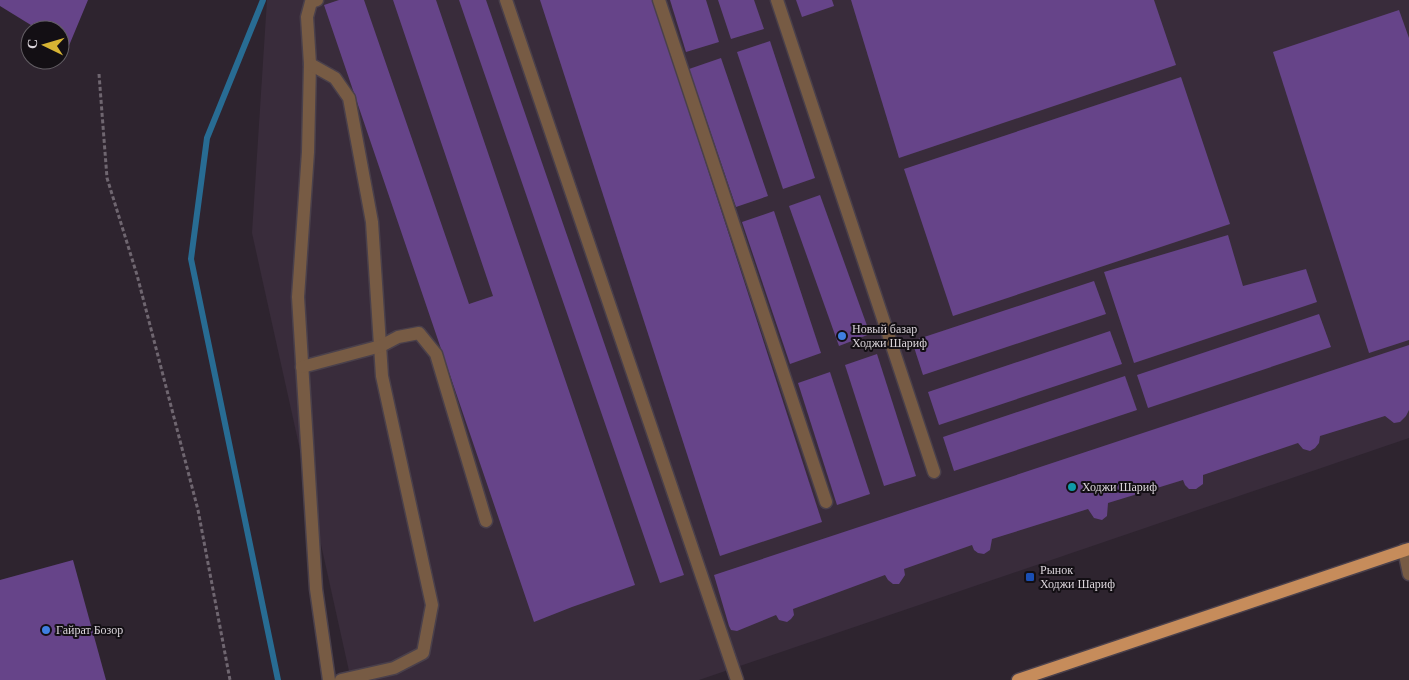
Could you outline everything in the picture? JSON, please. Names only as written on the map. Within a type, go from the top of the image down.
[{"type":"main road","points":[[1018,680],[1406,549]]},
{"type":"street","points":[[317,0],[311,2],[307,17],[310,64],[308,152],[298,296],[316,589],[329,680]]},
{"type":"street","points":[[506,0],[737,680]]},
{"type":"street","points":[[659,0],[826,502]]},
{"type":"street","points":[[777,0],[934,472]]},
{"type":"street","points":[[310,64],[335,78],[349,98],[372,222],[382,376],[432,605],[423,653],[394,668],[341,680]]},
{"type":"street","points":[[302,367],[381,346],[398,337],[419,333],[436,354],[486,521]]},
{"type":"street","points":[[1406,549],[1409,574]]},
{"type":"path","points":[[99,74],[107,178],[137,275],[198,510],[230,680]]},
{"type":"shaded area","name":"Новый базар Ходжи Шариф","points":[[267,0],[1409,0],[1409,438],[699,680],[351,680],[252,233]]},
{"type":"building","points":[[0,0],[88,0],[70,43],[70,20],[23,20],[0,6]]},
{"type":"building","points":[[339,0],[364,0],[469,304],[493,296],[393,0],[436,0],[635,585],[534,622],[324,5]]},
{"type":"building","points":[[459,0],[486,0],[684,575],[660,583]]},
{"type":"building","points":[[540,0],[653,0],[822,522],[720,556]]},
{"type":"building","points":[[670,0],[706,0],[719,42],[686,52]]},
{"type":"building","points":[[718,0],[754,0],[764,29],[731,39]]},
{"type":"building","points":[[796,0],[832,0],[834,6],[802,17]]},
{"type":"building","points":[[851,0],[1154,0],[1176,65],[899,158]]},
{"type":"building","points":[[1399,10],[1409,38],[1409,340],[1369,353],[1273,52]]},
{"type":"building","points":[[770,41],[815,178],[783,189],[737,52]]},
{"type":"building","points":[[721,58],[768,196],[736,207],[689,69]]},
{"type":"building","points":[[1181,77],[1230,224],[953,316],[904,169]]},
{"type":"building","points":[[820,195],[870,334],[839,346],[789,206]]},
{"type":"building","points":[[774,211],[821,353],[790,364],[742,222]]},
{"type":"building","points":[[1228,235],[1243,286],[1306,269],[1317,302],[1134,363],[1104,272]]},
{"type":"building","points":[[1094,281],[1106,314],[923,375],[912,341]]},
{"type":"building","points":[[1319,314],[1331,347],[1148,408],[1137,375]]},
{"type":"building","points":[[1110,331],[1122,364],[939,425],[928,392]]},
{"type":"building","name":"Ходжи Шариф","points":[[1409,345],[1409,410],[1400,422],[1394,423],[1385,416],[1320,436],[1319,443],[1310,451],[1303,449],[1298,443],[1203,475],[1203,484],[1196,489],[1189,489],[1183,480],[1108,503],[1107,516],[1102,520],[1094,518],[1088,509],[992,539],[990,550],[984,554],[974,550],[972,545],[904,569],[905,575],[899,584],[893,584],[885,575],[793,609],[794,615],[787,622],[779,620],[776,615],[737,631],[731,630],[729,626],[714,575]]},
{"type":"building","points":[[877,354],[916,476],[884,486],[845,365]]},
{"type":"building","points":[[830,372],[870,494],[837,505],[798,383]]},
{"type":"building","points":[[1125,376],[1137,410],[954,471],[943,437]]},
{"type":"building","name":"Гайрат Бозор","points":[[73,560],[106,680],[0,680],[0,580]]},
{"type":"waterway","points":[[263,0],[207,138],[191,259],[278,680]]},
{"type":"place","name":"Новый базар Ходжи Шариф","points":[[842,336]]},
{"type":"place","name":"Ходжи Шариф","points":[[1072,487]]},
{"type":"place","name":"Рынок Ходжи Шариф","points":[[1030,577]]},
{"type":"place","name":"Гайрат Бозор","points":[[46,630]]}]
